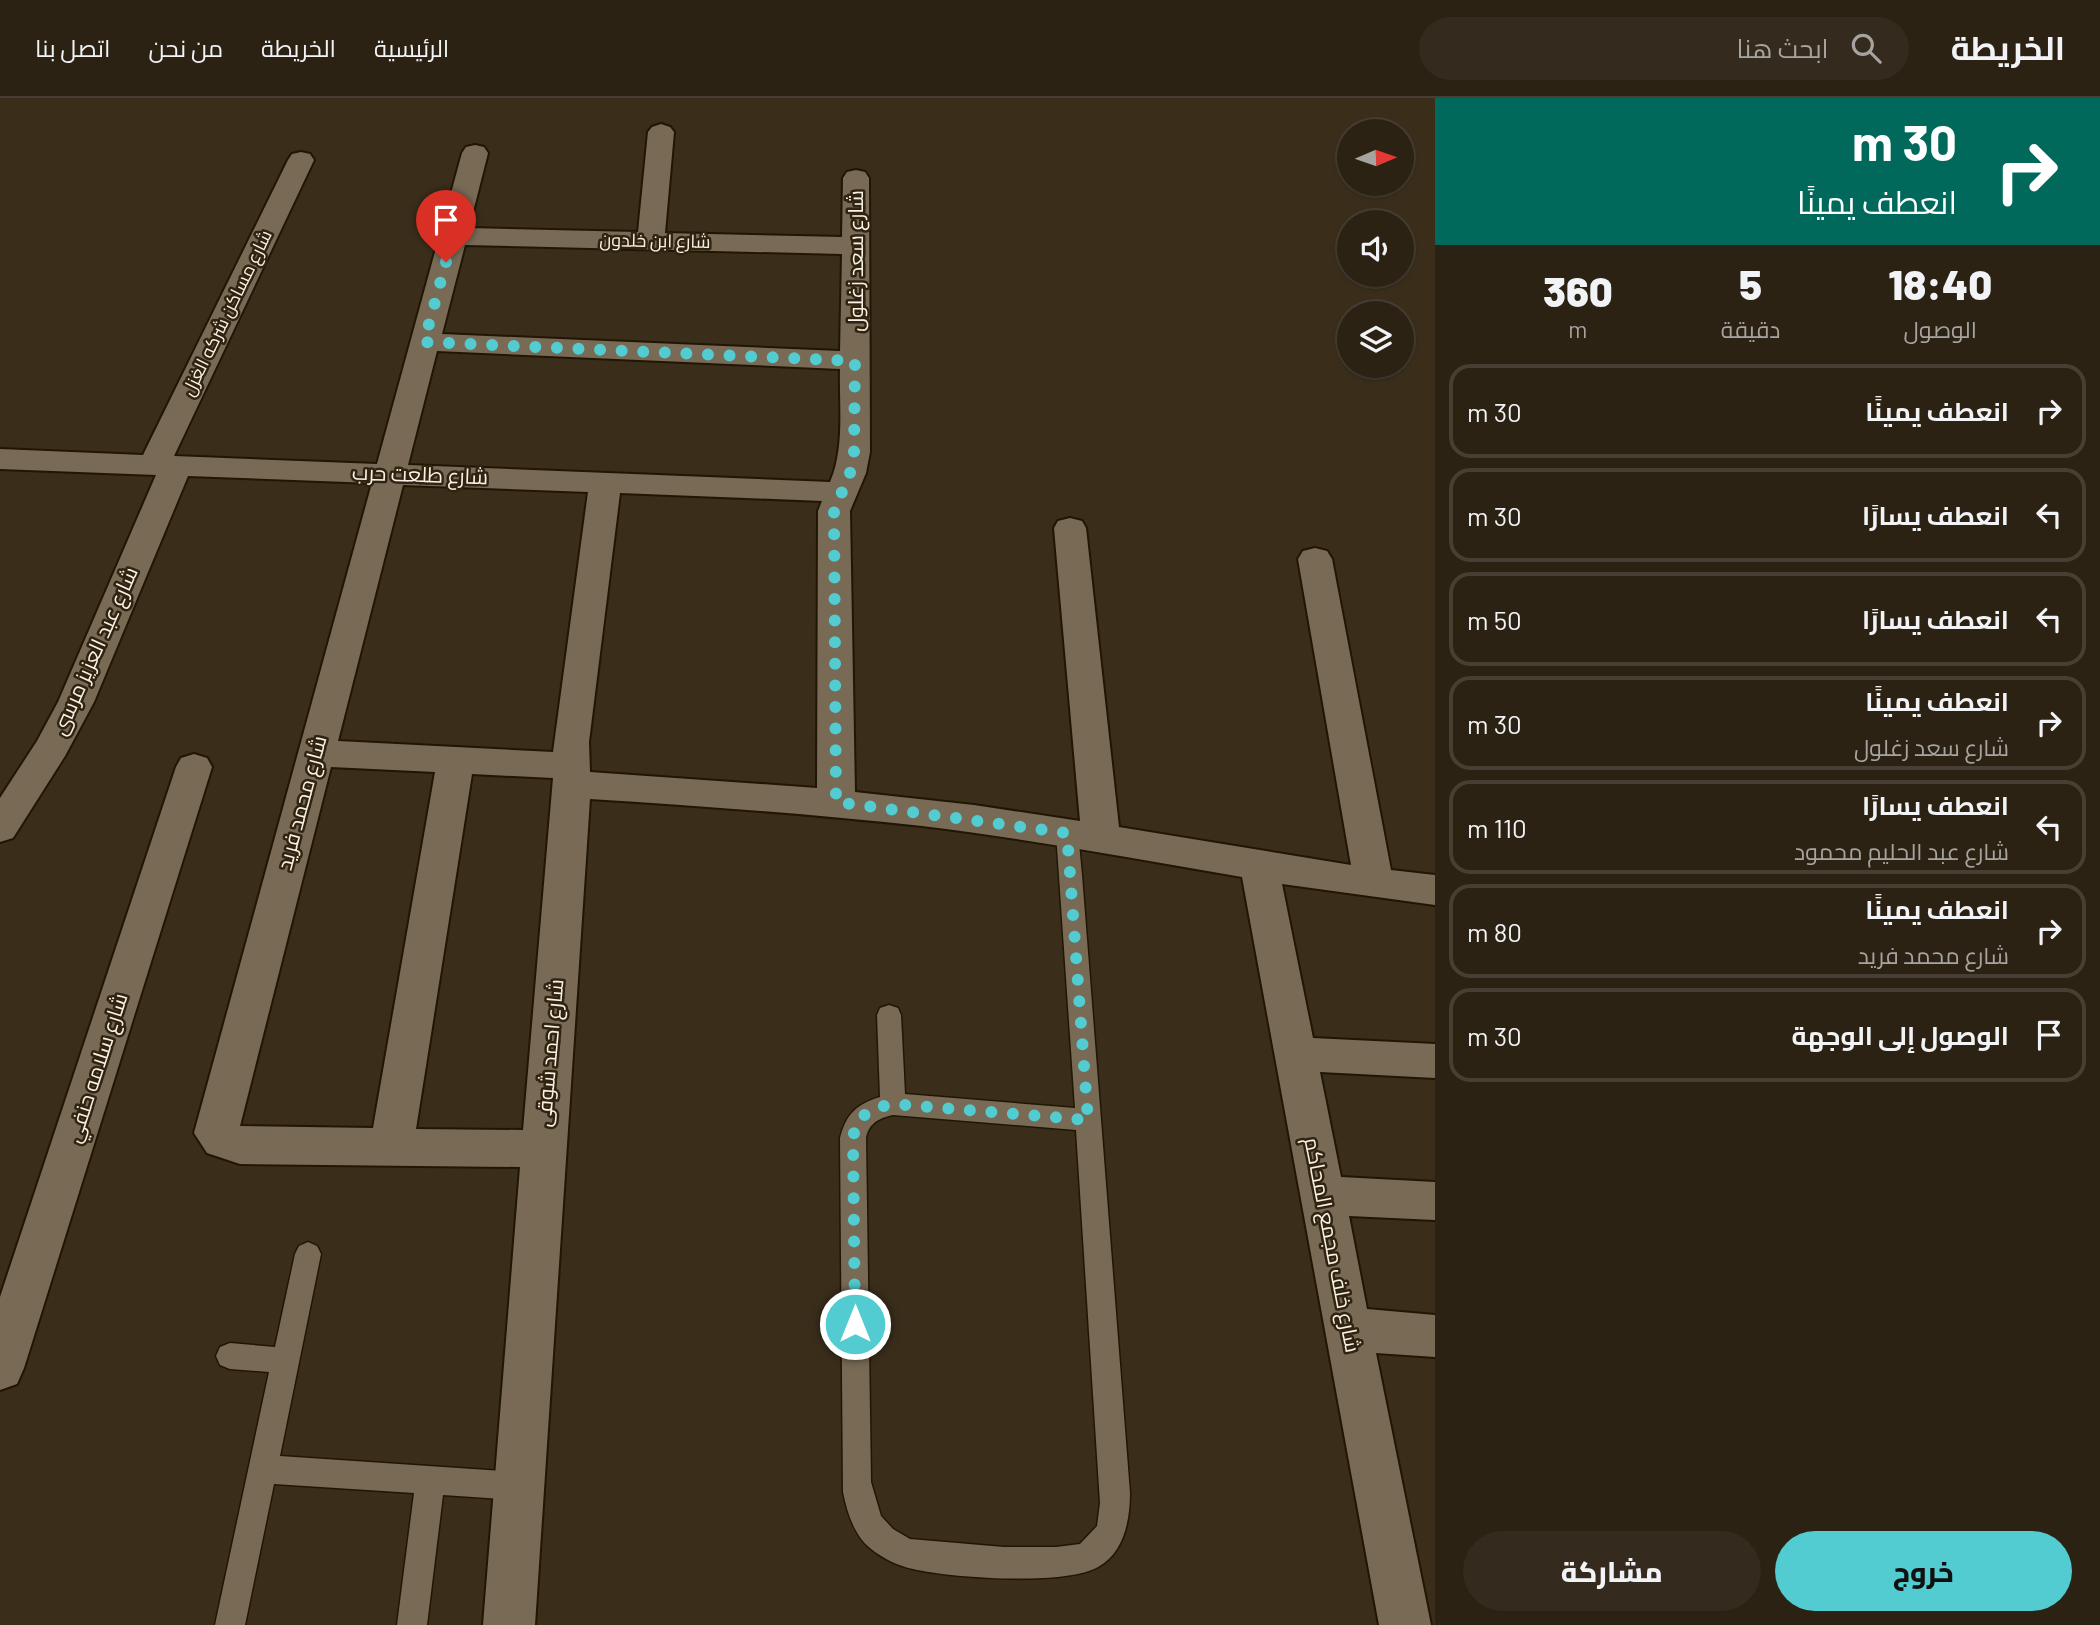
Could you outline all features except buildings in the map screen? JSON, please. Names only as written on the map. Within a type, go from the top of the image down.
[{"type":"street","points":[[651,241],[661,132]]},
{"type":"street","name":"شارع محمد فريد","points":[[475,153],[216,1133],[222,1140],[240,1145],[543,1149]]},
{"type":"street","name":"شارع مساكن شركه الغزل","points":[[165,466],[301,160]]},
{"type":"street","name":"شارع سعد زغلول","points":[[836,802],[834,511],[850,473],[854,452],[856,178]]},
{"type":"street","name":"شارع ابن خلدون","points":[[453,236],[856,246]]},
{"type":"street","points":[[424,342],[855,361]]},
{"type":"street","name":"شارع طلعت حرب","points":[[0,459],[841,492]]},
{"type":"street","name":"شارع عبد العزيز مرسى","points":[[0,828],[52,747],[76,702],[165,466]]},
{"type":"street","name":"شارع احمد شوقى","points":[[509,1625],[572,775],[571,742],[604,482]]},
{"type":"street","points":[[1070,527],[1084,835]]},
{"type":"street","points":[[1315,559],[1374,883]]},
{"type":"street","points":[[315,753],[456,760],[572,775],[836,802],[1084,835],[1259,865],[1435,890]]},
{"type":"street","points":[[391,1147],[456,760]]},
{"type":"street","name":"شارع سلامه حنفي","points":[[0,1368],[194,767]]},
{"type":"street","name":"شارع خلف مجمع المحاكم","points":[[1259,865],[1405,1625]]},
{"type":"street","points":[[1295,1054],[1435,1061]]},
{"type":"street","points":[[1323,1195],[1435,1201]]},
{"type":"street","points":[[1349,1329],[1435,1336]]},
{"type":"lane","points":[[1084,835],[1088,1120],[1116,1519],[1105,1541],[1085,1558],[1060,1564],[912,1555],[889,1545],[870,1528],[859,1505],[856,1482],[855,1125],[864,1114],[877,1107],[893,1104],[1088,1120]]},
{"type":"lane","points":[[889,1015],[893,1104]]},
{"type":"lane","points":[[230,1625],[308,1254]]},
{"type":"lane","points":[[230,1356],[286,1361]]},
{"type":"lane","points":[[262,1469],[519,1486]]},
{"type":"lane","points":[[412,1625],[430,1480]]},
{"type":"route","points":[[446,262],[424,342],[855,361],[854,452],[850,473],[834,511],[836,802],[1067,833],[1088,1120],[893,1104],[877,1107],[864,1114],[855,1125],[853,1138],[855,1324]]}]
